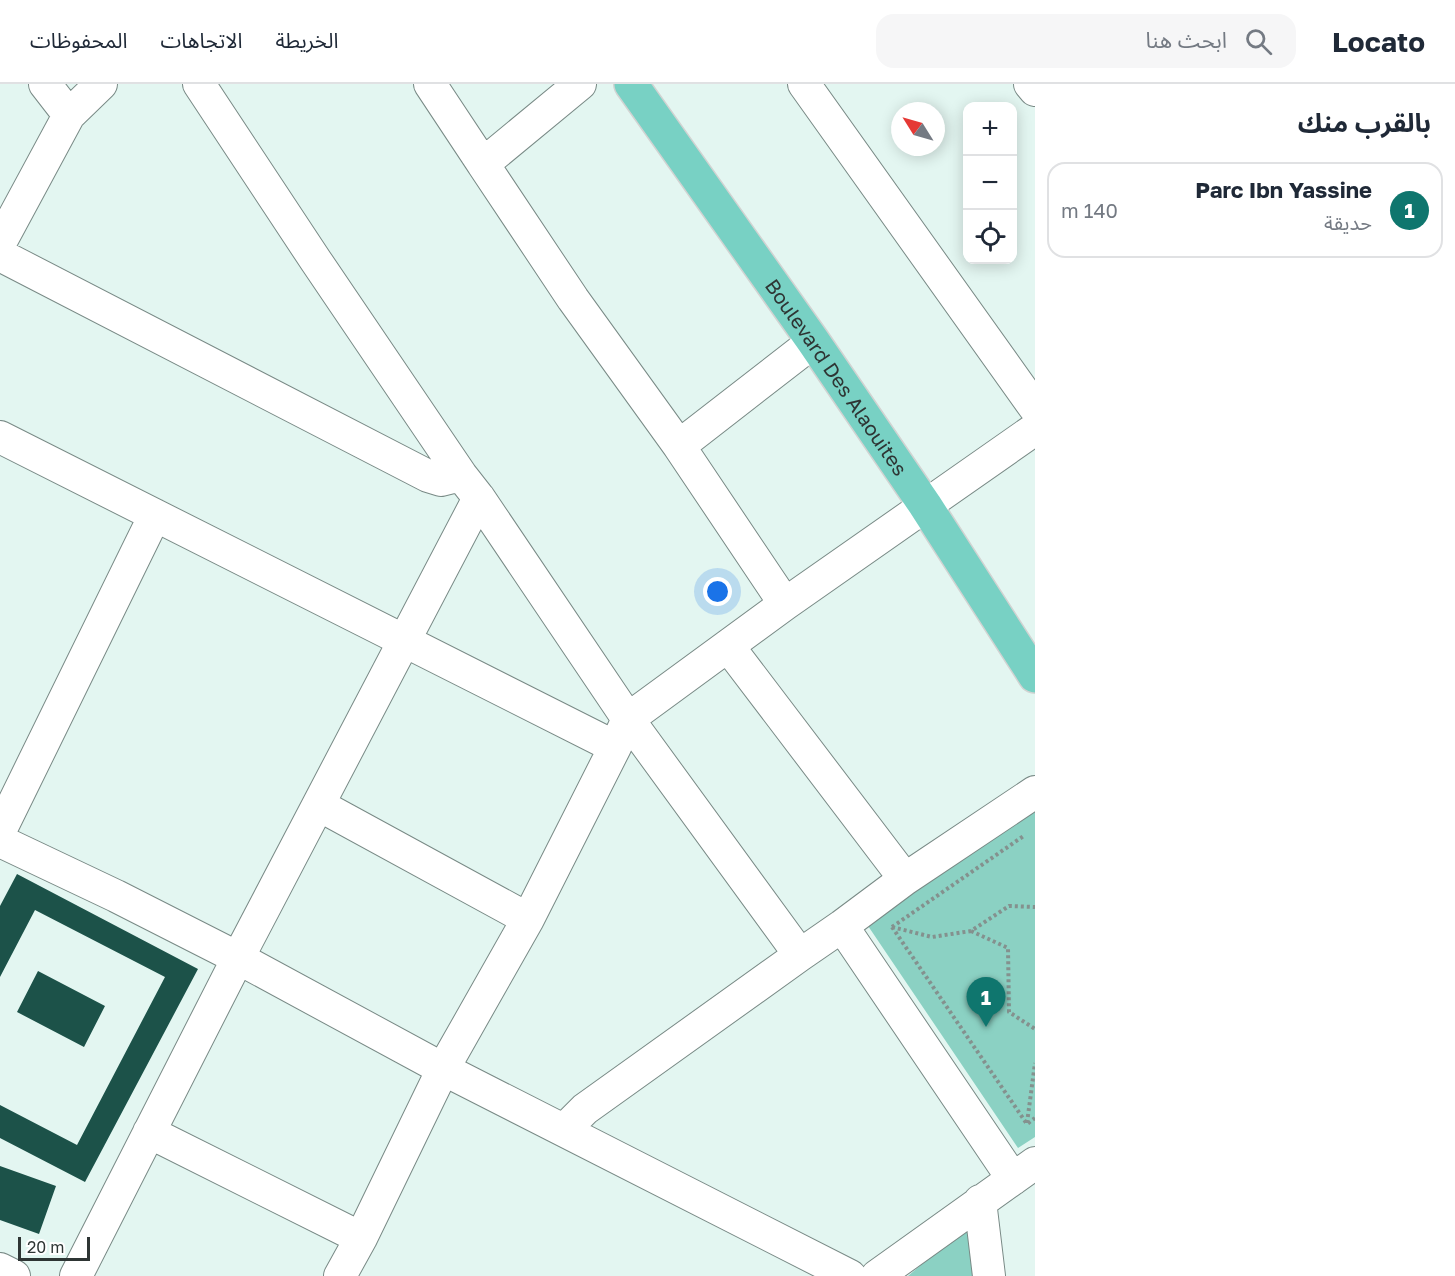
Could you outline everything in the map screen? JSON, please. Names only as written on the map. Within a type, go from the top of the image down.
[{"type":"main road","name":"Boulevard Des Alaouites","points":[[631,84],[926,505],[1035,676]]},
{"type":"street","points":[[45,84],[69,115]]},
{"type":"street","points":[[0,243],[69,115],[101,84]]},
{"type":"street","points":[[199,84],[316,261],[628,719],[800,955]]},
{"type":"street","points":[[430,84],[573,299],[680,446],[786,604]]},
{"type":"street","points":[[483,164],[580,84]]},
{"type":"street","points":[[804,84],[1035,408]]},
{"type":"street","points":[[1030,84],[1035,90]]},
{"type":"street","points":[[0,255],[428,476],[470,486]]},
{"type":"street","points":[[680,446],[813,342]]},
{"type":"street","points":[[347,1274],[361,1238],[443,1069],[528,919],[628,719],[786,604],[1035,429]]},
{"type":"street","points":[[0,437],[615,747]]},
{"type":"street","points":[[76,1276],[403,641],[470,486]]},
{"type":"street","points":[[0,831],[155,515]]},
{"type":"street","points":[[728,646],[904,879]]},
{"type":"street","points":[[564,1130],[585,1109],[842,926],[904,879],[1035,792]]},
{"type":"street","points":[[319,806],[528,919]]},
{"type":"street","points":[[0,841],[116,896],[238,958],[443,1069],[850,1276]]},
{"type":"street","points":[[842,926],[1024,1171],[877,1276]]},
{"type":"street","points":[[149,1132],[361,1238]]},
{"type":"street","points":[[980,1201],[989,1276]]},
{"type":"street","points":[[0,1269],[14,1276]]},
{"type":"path","points":[[892,927],[1026,834]]},
{"type":"path","points":[[892,927],[932,937],[971,931],[1009,906],[1035,906]]},
{"type":"path","points":[[892,927],[1027,1124]]},
{"type":"path","points":[[971,931],[1008,948],[1009,1012],[1035,1029]]},
{"type":"path","points":[[1027,1124],[1035,1063]]},
{"type":"path","points":[[1027,1124],[1035,1118]]},
{"type":"green space","points":[[1035,800],[1035,1137],[1018,1148],[862,917]]},
{"type":"green space","points":[[962,1230],[974,1235],[973,1276],[908,1276]]},
{"type":"building","points":[[17,874],[198,969],[85,1182],[0,1138],[0,1105],[77,1145],[165,977],[35,910],[0,977],[0,906]]},
{"type":"building","points":[[38,971],[105,1006],[84,1047],[17,1012]]},
{"type":"building","points":[[0,1166],[56,1186],[39,1234],[0,1220]]},
{"type":"place","name":"Parc Ibn Yassine","points":[[986,1027]]}]
